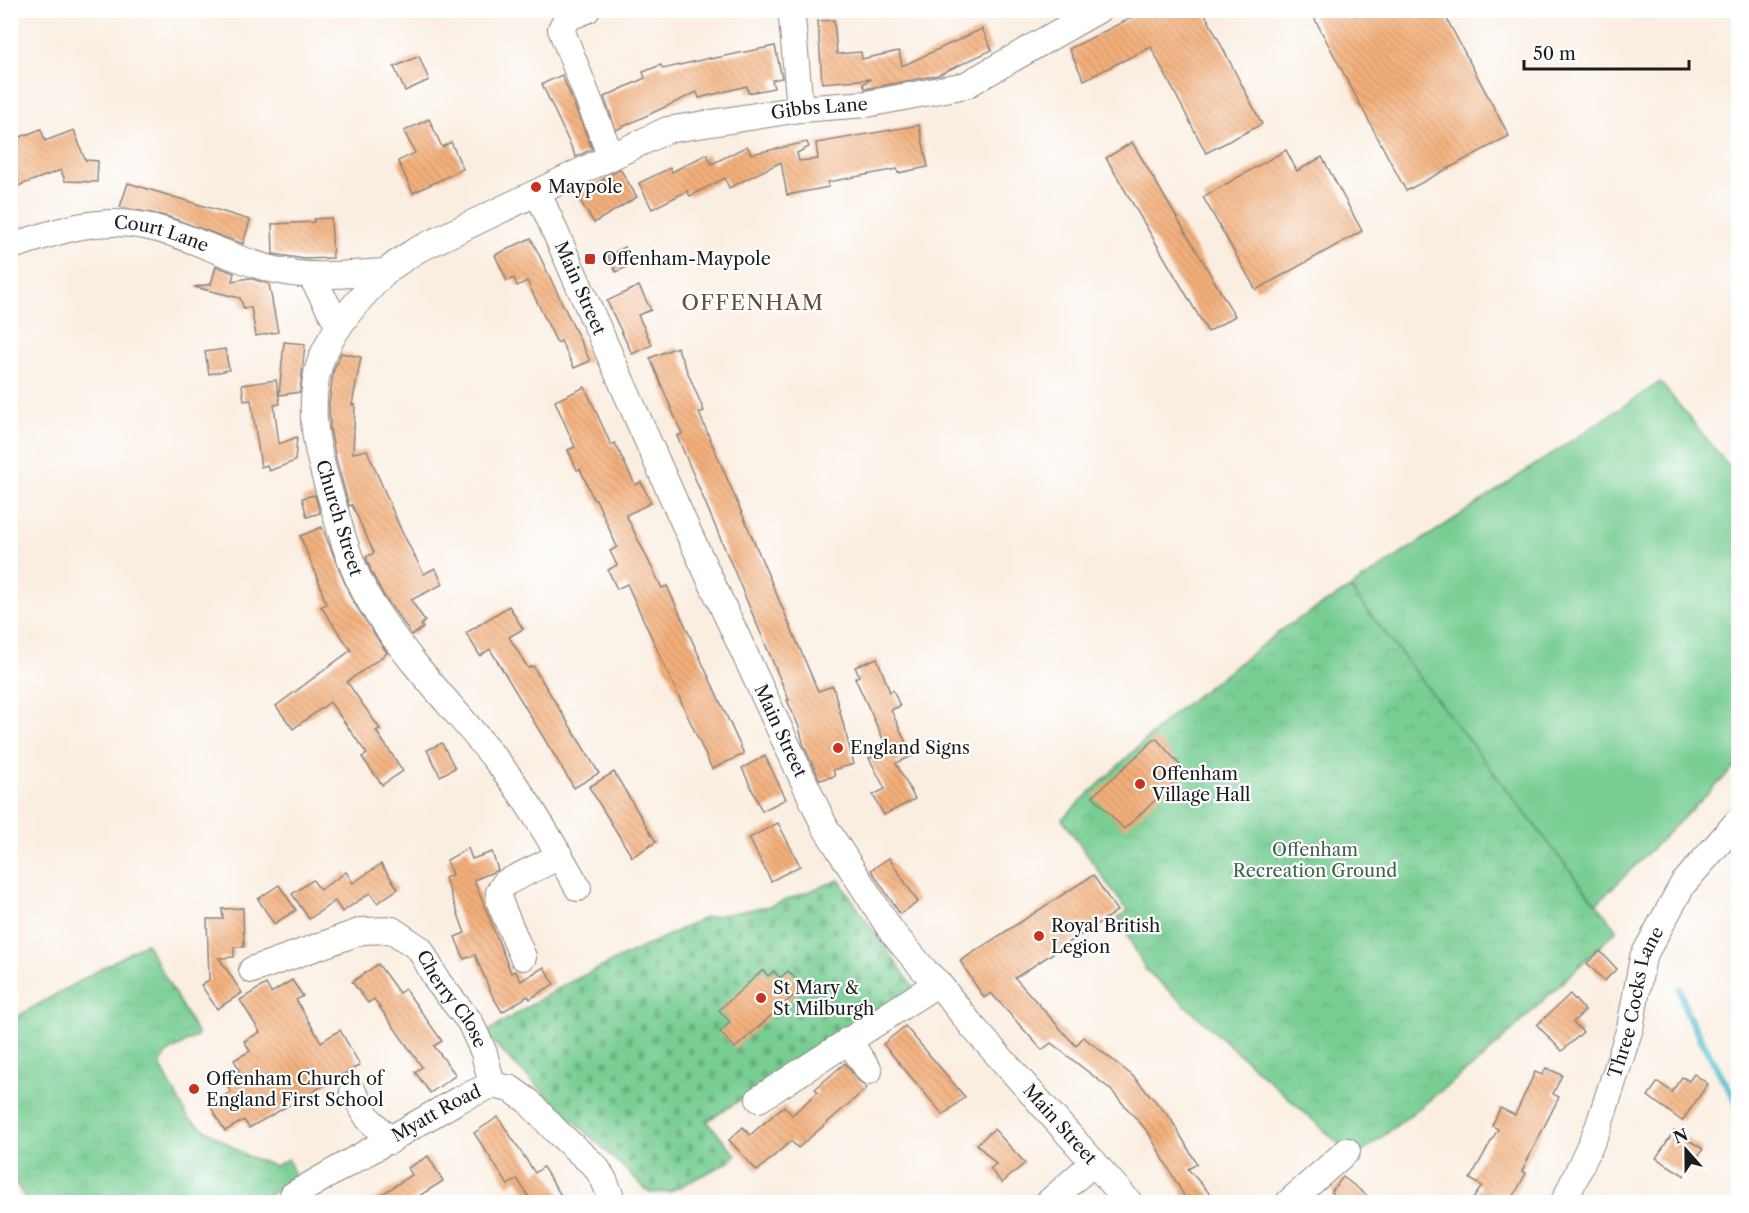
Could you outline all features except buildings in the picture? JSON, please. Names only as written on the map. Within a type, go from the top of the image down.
[{"type":"street","points":[[587,10],[567,18],[561,29],[611,158]]},
{"type":"street","name":"Gibbs Lane","points":[[538,193],[667,130],[800,109],[867,104],[966,85],[1098,10]]},
{"type":"street","points":[[792,18],[800,109]]},
{"type":"street","name":"Church Street","points":[[538,193],[417,250],[385,272],[339,326],[323,354],[316,387],[314,420],[319,453],[340,529],[359,583],[398,642],[501,766],[540,822],[578,888]]},
{"type":"street","name":"Main Street","points":[[538,193],[684,523],[820,816],[892,932],[1129,1203]]},
{"type":"street","name":"Court Lane","points":[[10,247],[68,228],[115,223],[145,226],[275,270],[311,276],[385,272]]},
{"type":"street","points":[[311,276],[339,326]]},
{"type":"street","name":"Three Cocks Lane","points":[[1564,1203],[1602,1117],[1630,1028],[1643,957],[1683,884],[1738,820]]},
{"type":"street","points":[[523,957],[500,903],[499,892],[504,883],[560,856]]},
{"type":"street","name":"Cherry Close","points":[[252,970],[362,931],[392,930],[420,949],[438,982],[470,1022],[484,1053],[492,1085]]},
{"type":"street","points":[[759,1099],[938,982]]},
{"type":"street","points":[[848,1040],[869,1071]]},
{"type":"street","name":"Myatt Road","points":[[293,1195],[460,1099],[492,1085],[511,1089],[528,1101],[557,1132],[596,1167],[613,1203]]},
{"type":"street","points":[[353,1092],[368,1118],[390,1141]]},
{"type":"street","points":[[1289,1203],[1347,1151]]},
{"type":"street","points":[[1048,1203],[1094,1162]]},
{"type":"green space","points":[[1660,382],[1738,477],[1738,764],[1596,904],[1350,588]]},
{"type":"green space","name":"Offenham Recreation Ground","points":[[1350,588],[1617,930],[1482,1059],[1355,1158],[1146,970],[1118,918],[1127,911],[1062,819],[1173,714],[1287,626]]},
{"type":"green space","points":[[839,880],[915,989],[707,1121],[736,1155],[731,1161],[669,1192],[650,1193],[516,1066],[485,1033],[560,987],[704,918],[770,906]]},
{"type":"green space","name":"Offenham Church of England First School","points":[[146,943],[198,1035],[166,1054],[160,1065],[189,1119],[247,1156],[275,1166],[288,1159],[293,1171],[292,1181],[257,1202],[27,1202],[11,1175],[11,1020]]},
{"type":"waterway","points":[[1680,989],[1687,1014],[1738,1105]]},
{"type":"place","name":"Maypole","points":[[536,187]]},
{"type":"place","name":"Offenham-Maypole","points":[[590,259]]},
{"type":"place","name":"England Signs","points":[[838,748]]},
{"type":"place","name":"Offenham Village Hall","points":[[1140,784]]},
{"type":"place","name":"Royal British Legion","points":[[1039,936]]},
{"type":"place","name":"St Mary & St Milburgh","points":[[761,998]]},
{"type":"place","name":"Offenham Church of England First School","points":[[194,1089]]},
{"type":"district","name":"OFFENHAM","points":[[753,303]]}]
